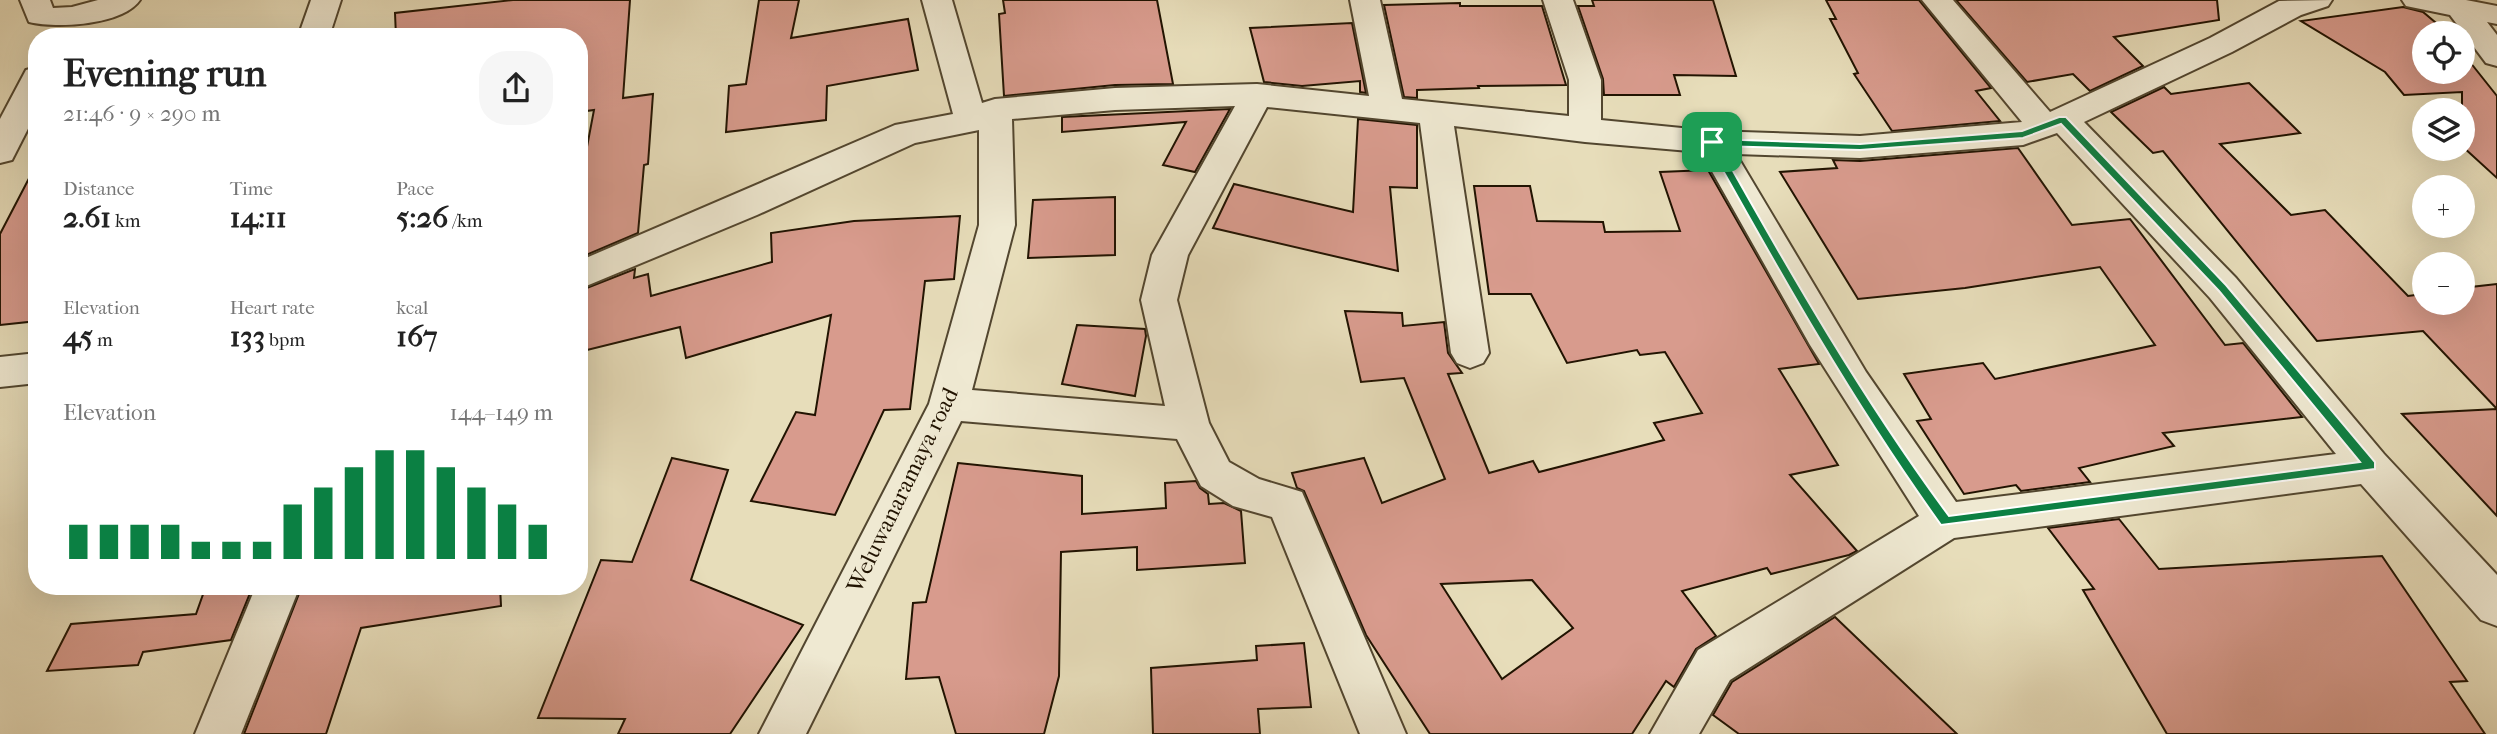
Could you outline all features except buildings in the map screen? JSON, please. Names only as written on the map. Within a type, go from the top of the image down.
[{"type":"street","points":[[35,0],[40,15],[51,18],[61,27],[125,0]]},
{"type":"street","points":[[316,28],[326,0]]},
{"type":"street","name":"Weluwanaramaya road","points":[[782,734],[949,404],[997,225],[983,116],[937,0]]},
{"type":"street","points":[[1365,0],[1388,108]]},
{"type":"street","points":[[1558,0],[1585,80],[1585,131]]},
{"type":"street","points":[[1937,0],[2053,123],[2222,288],[2371,466],[2497,606]]},
{"type":"street","points":[[588,272],[908,133],[983,116],[1115,99],[1257,95],[1435,112],[1585,131],[1712,142],[1860,147],[2023,134],[2053,123],[2221,45],[2290,8],[2317,0]]},
{"type":"street","points":[[2417,0],[2497,15]]},
{"type":"street","points":[[2460,8],[2497,56]]},
{"type":"street","points":[[0,152],[28,95]]},
{"type":"street","points":[[1257,95],[1170,255],[1159,300],[1189,424],[1215,474],[1248,494],[1287,504],[1383,734]]},
{"type":"street","points":[[1435,112],[1470,353]]},
{"type":"street","points":[[1712,142],[1804,308],[1903,463],[1946,521]]},
{"type":"street","points":[[0,372],[28,369]]},
{"type":"street","points":[[949,404],[1189,424]]},
{"type":"street","points":[[1673,734],[1714,665],[1946,521],[2371,466]]},
{"type":"street","points":[[218,734],[274,595]]},
{"type":"route","points":[[2062,119],[2222,288],[2371,466],[1946,521],[1903,463],[1804,308],[1712,142],[1860,147],[2023,134],[2062,119]]}]
